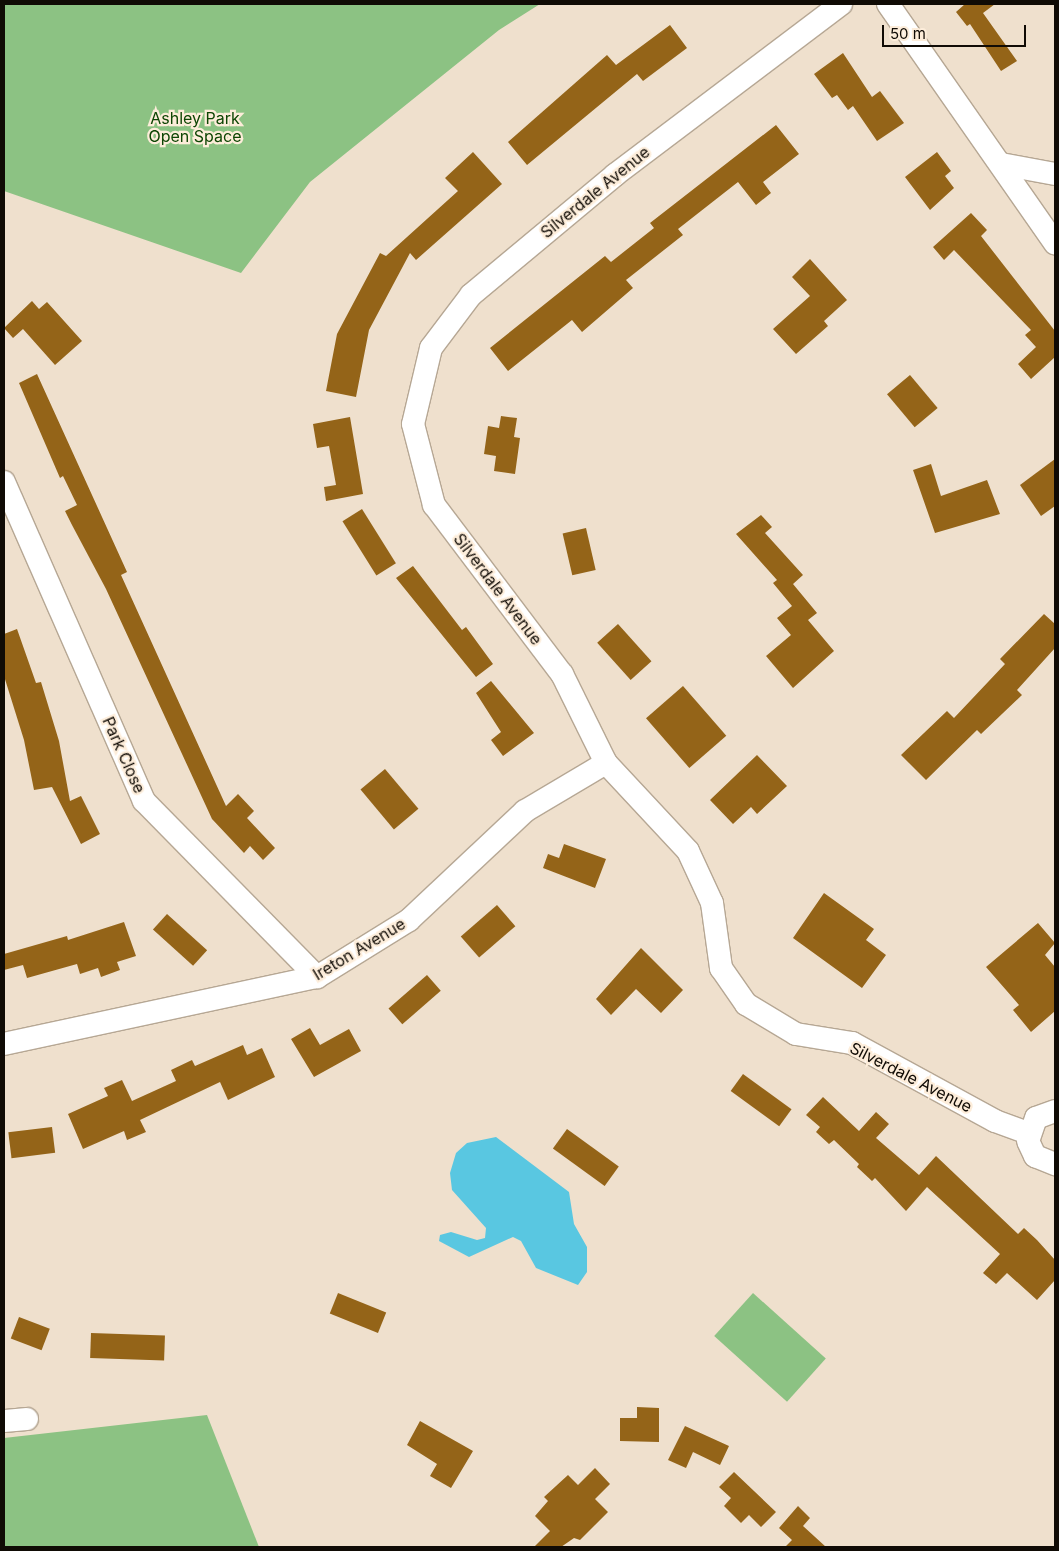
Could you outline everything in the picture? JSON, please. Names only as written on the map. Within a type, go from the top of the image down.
[{"type":"street","name":"Silverdale Avenue","points":[[841,4],[622,169],[471,295],[431,348],[414,424],[434,505],[562,674],[606,763],[688,851],[712,903],[721,968],[746,1004],[796,1034],[852,1043],[995,1121],[1028,1133]]},
{"type":"street","points":[[888,4],[1055,243]]},
{"type":"street","points":[[1001,164],[1055,174]]},
{"type":"street","name":"Park Close","points":[[4,482],[144,801],[317,977]]},
{"type":"street","name":"Ireton Avenue","points":[[4,1044],[317,977],[409,920],[525,811],[606,763]]},
{"type":"street","points":[[1055,1112],[1036,1118],[1028,1133],[1035,1156],[1055,1164]]},
{"type":"street","points":[[4,1421],[27,1419]]},
{"type":"green space","name":"Ashley Park Open Space","points":[[4,4],[540,4],[499,30],[310,182],[241,273],[4,191]]},
{"type":"green space","points":[[753,1293],[826,1359],[787,1402],[714,1336]]},
{"type":"green space","points":[[207,1415],[259,1547],[4,1547],[4,1438]]},
{"type":"water","points":[[496,1137],[569,1192],[574,1224],[587,1247],[587,1272],[578,1285],[536,1268],[521,1241],[513,1237],[469,1257],[439,1241],[440,1235],[451,1232],[477,1240],[485,1238],[486,1228],[452,1190],[450,1173],[456,1153],[467,1143]]},
{"type":"building","points":[[965,4],[995,4],[983,13],[1017,61],[1001,71],[970,24],[967,26],[956,12]]},
{"type":"building","points":[[670,25],[687,48],[643,81],[637,74],[527,165],[508,142],[607,55],[616,65]]},
{"type":"building","points":[[843,53],[872,97],[880,91],[904,123],[877,141],[853,106],[848,110],[837,95],[832,98],[814,74]]},
{"type":"building","points":[[776,125],[799,154],[763,182],[771,193],[756,205],[738,182],[678,229],[683,235],[626,280],[633,288],[582,332],[572,320],[508,371],[490,348],[605,256],[611,262],[654,228],[650,223]]},
{"type":"building","points":[[473,152],[502,184],[416,260],[410,253],[369,330],[356,397],[326,391],[337,334],[380,253],[386,256],[458,191],[445,178]]},
{"type":"building","points":[[937,152],[951,171],[945,176],[954,188],[930,210],[905,177]]},
{"type":"building","points":[[971,213],[987,230],[981,236],[1055,331],[1055,357],[1031,379],[1018,364],[1036,347],[1025,335],[1031,330],[954,250],[944,260],[933,247]]},
{"type":"building","points":[[810,259],[847,300],[824,321],[828,326],[796,354],[773,329],[810,296],[792,277]]},
{"type":"building","points":[[32,301],[39,309],[47,302],[82,341],[55,365],[23,329],[13,338],[4,328]]},
{"type":"building","points":[[37,374],[127,572],[121,575],[226,806],[238,794],[254,811],[247,818],[275,848],[263,860],[250,846],[244,853],[212,819],[106,589],[65,511],[77,505],[63,476],[60,478],[19,383]]},
{"type":"building","points":[[910,375],[938,408],[915,427],[887,394]]},
{"type":"building","points":[[501,416],[517,418],[514,437],[520,438],[515,474],[494,471],[496,456],[484,454],[488,426],[499,428]]},
{"type":"building","points":[[350,417],[363,494],[326,501],[324,487],[336,485],[329,446],[317,448],[313,424]]},
{"type":"building","points":[[1055,459],[1055,506],[1041,516],[1020,485]]},
{"type":"building","points":[[931,464],[941,496],[987,480],[1000,514],[935,533],[913,470]]},
{"type":"building","points":[[362,509],[396,563],[376,575],[342,521]]},
{"type":"building","points":[[761,515],[772,527],[765,533],[803,575],[793,584],[817,613],[808,620],[834,651],[793,688],[766,656],[791,635],[777,618],[792,606],[773,583],[777,580],[736,534]]},
{"type":"building","points":[[586,528],[596,570],[572,575],[563,533]]},
{"type":"building","points":[[413,566],[462,630],[466,627],[493,664],[476,677],[396,578]]},
{"type":"building","points":[[1044,614],[1055,624],[1055,648],[1017,690],[1022,695],[981,734],[977,730],[926,780],[901,755],[947,711],[954,718],[1005,664],[1000,659]]},
{"type":"building","points":[[618,624],[651,661],[631,680],[597,643]]},
{"type":"building","points":[[17,629],[36,683],[41,682],[59,741],[70,801],[81,796],[100,834],[81,844],[52,787],[34,790],[24,740],[4,676],[4,634]]},
{"type":"building","points":[[491,681],[534,733],[503,756],[491,740],[501,732],[476,693]]},
{"type":"building","points":[[683,686],[726,736],[689,768],[646,718]]},
{"type":"building","points":[[757,755],[787,786],[757,814],[751,807],[733,824],[710,800]]},
{"type":"building","points":[[385,769],[418,809],[394,829],[360,790]]},
{"type":"building","points":[[564,844],[606,859],[595,888],[543,868],[548,854],[559,858]]},
{"type":"building","points":[[824,893],[874,929],[866,940],[886,955],[862,988],[793,938]]},
{"type":"building","points":[[497,905],[515,926],[479,958],[461,936]]},
{"type":"building","points":[[167,914],[207,950],[193,966],[153,930]]},
{"type":"building","points":[[124,922],[136,956],[117,962],[120,970],[101,977],[98,968],[80,974],[77,964],[27,978],[23,965],[4,970],[4,954],[67,936],[68,940]]},
{"type":"building","points":[[1038,923],[1055,943],[1045,955],[1055,967],[1055,1011],[1031,1032],[1013,1010],[1019,1005],[986,967]]},
{"type":"building","points":[[641,948],[683,990],[661,1013],[636,989],[611,1015],[596,999]]},
{"type":"building","points":[[427,975],[441,991],[402,1024],[389,1008]]},
{"type":"building","points":[[310,1028],[320,1045],[349,1029],[361,1051],[314,1077],[291,1039]]},
{"type":"building","points":[[243,1045],[247,1055],[262,1048],[275,1077],[228,1100],[220,1082],[140,1120],[146,1132],[127,1140],[124,1131],[83,1149],[68,1114],[108,1096],[104,1088],[122,1080],[132,1101],[176,1081],[171,1070],[192,1060],[195,1066]]},
{"type":"building","points":[[743,1074],[792,1109],[779,1126],[731,1091]]},
{"type":"building","points":[[823,1097],[859,1131],[876,1112],[889,1124],[876,1138],[919,1175],[936,1156],[1018,1234],[1024,1228],[1037,1240],[1055,1260],[1055,1280],[1037,1300],[1007,1273],[996,1284],[983,1273],[1000,1254],[927,1187],[906,1211],[875,1178],[872,1181],[857,1167],[859,1164],[834,1140],[829,1144],[816,1132],[820,1127],[806,1115]]},
{"type":"building","points":[[52,1127],[55,1153],[11,1158],[8,1132]]},
{"type":"building","points":[[567,1129],[619,1167],[605,1186],[553,1148]]},
{"type":"building","points":[[338,1293],[386,1312],[378,1333],[330,1313]]},
{"type":"building","points":[[19,1317],[50,1329],[42,1350],[11,1338]]},
{"type":"building","points":[[91,1333],[165,1336],[164,1361],[90,1358]]},
{"type":"building","points":[[637,1407],[659,1408],[659,1442],[620,1441],[620,1418],[637,1418]]},
{"type":"building","points":[[420,1421],[473,1451],[451,1488],[430,1476],[437,1464],[407,1445]]},
{"type":"building","points":[[685,1426],[729,1446],[720,1465],[693,1452],[686,1468],[668,1460]]},
{"type":"building","points":[[595,1468],[610,1484],[595,1499],[608,1512],[580,1540],[574,1538],[561,1547],[534,1547],[550,1531],[535,1516],[548,1501],[544,1497],[568,1475],[578,1485]]},
{"type":"building","points":[[734,1472],[776,1512],[761,1527],[749,1515],[741,1523],[724,1506],[731,1498],[719,1487]]},
{"type":"building","points":[[798,1506],[810,1518],[803,1526],[826,1547],[785,1547],[792,1540],[779,1528]]}]
